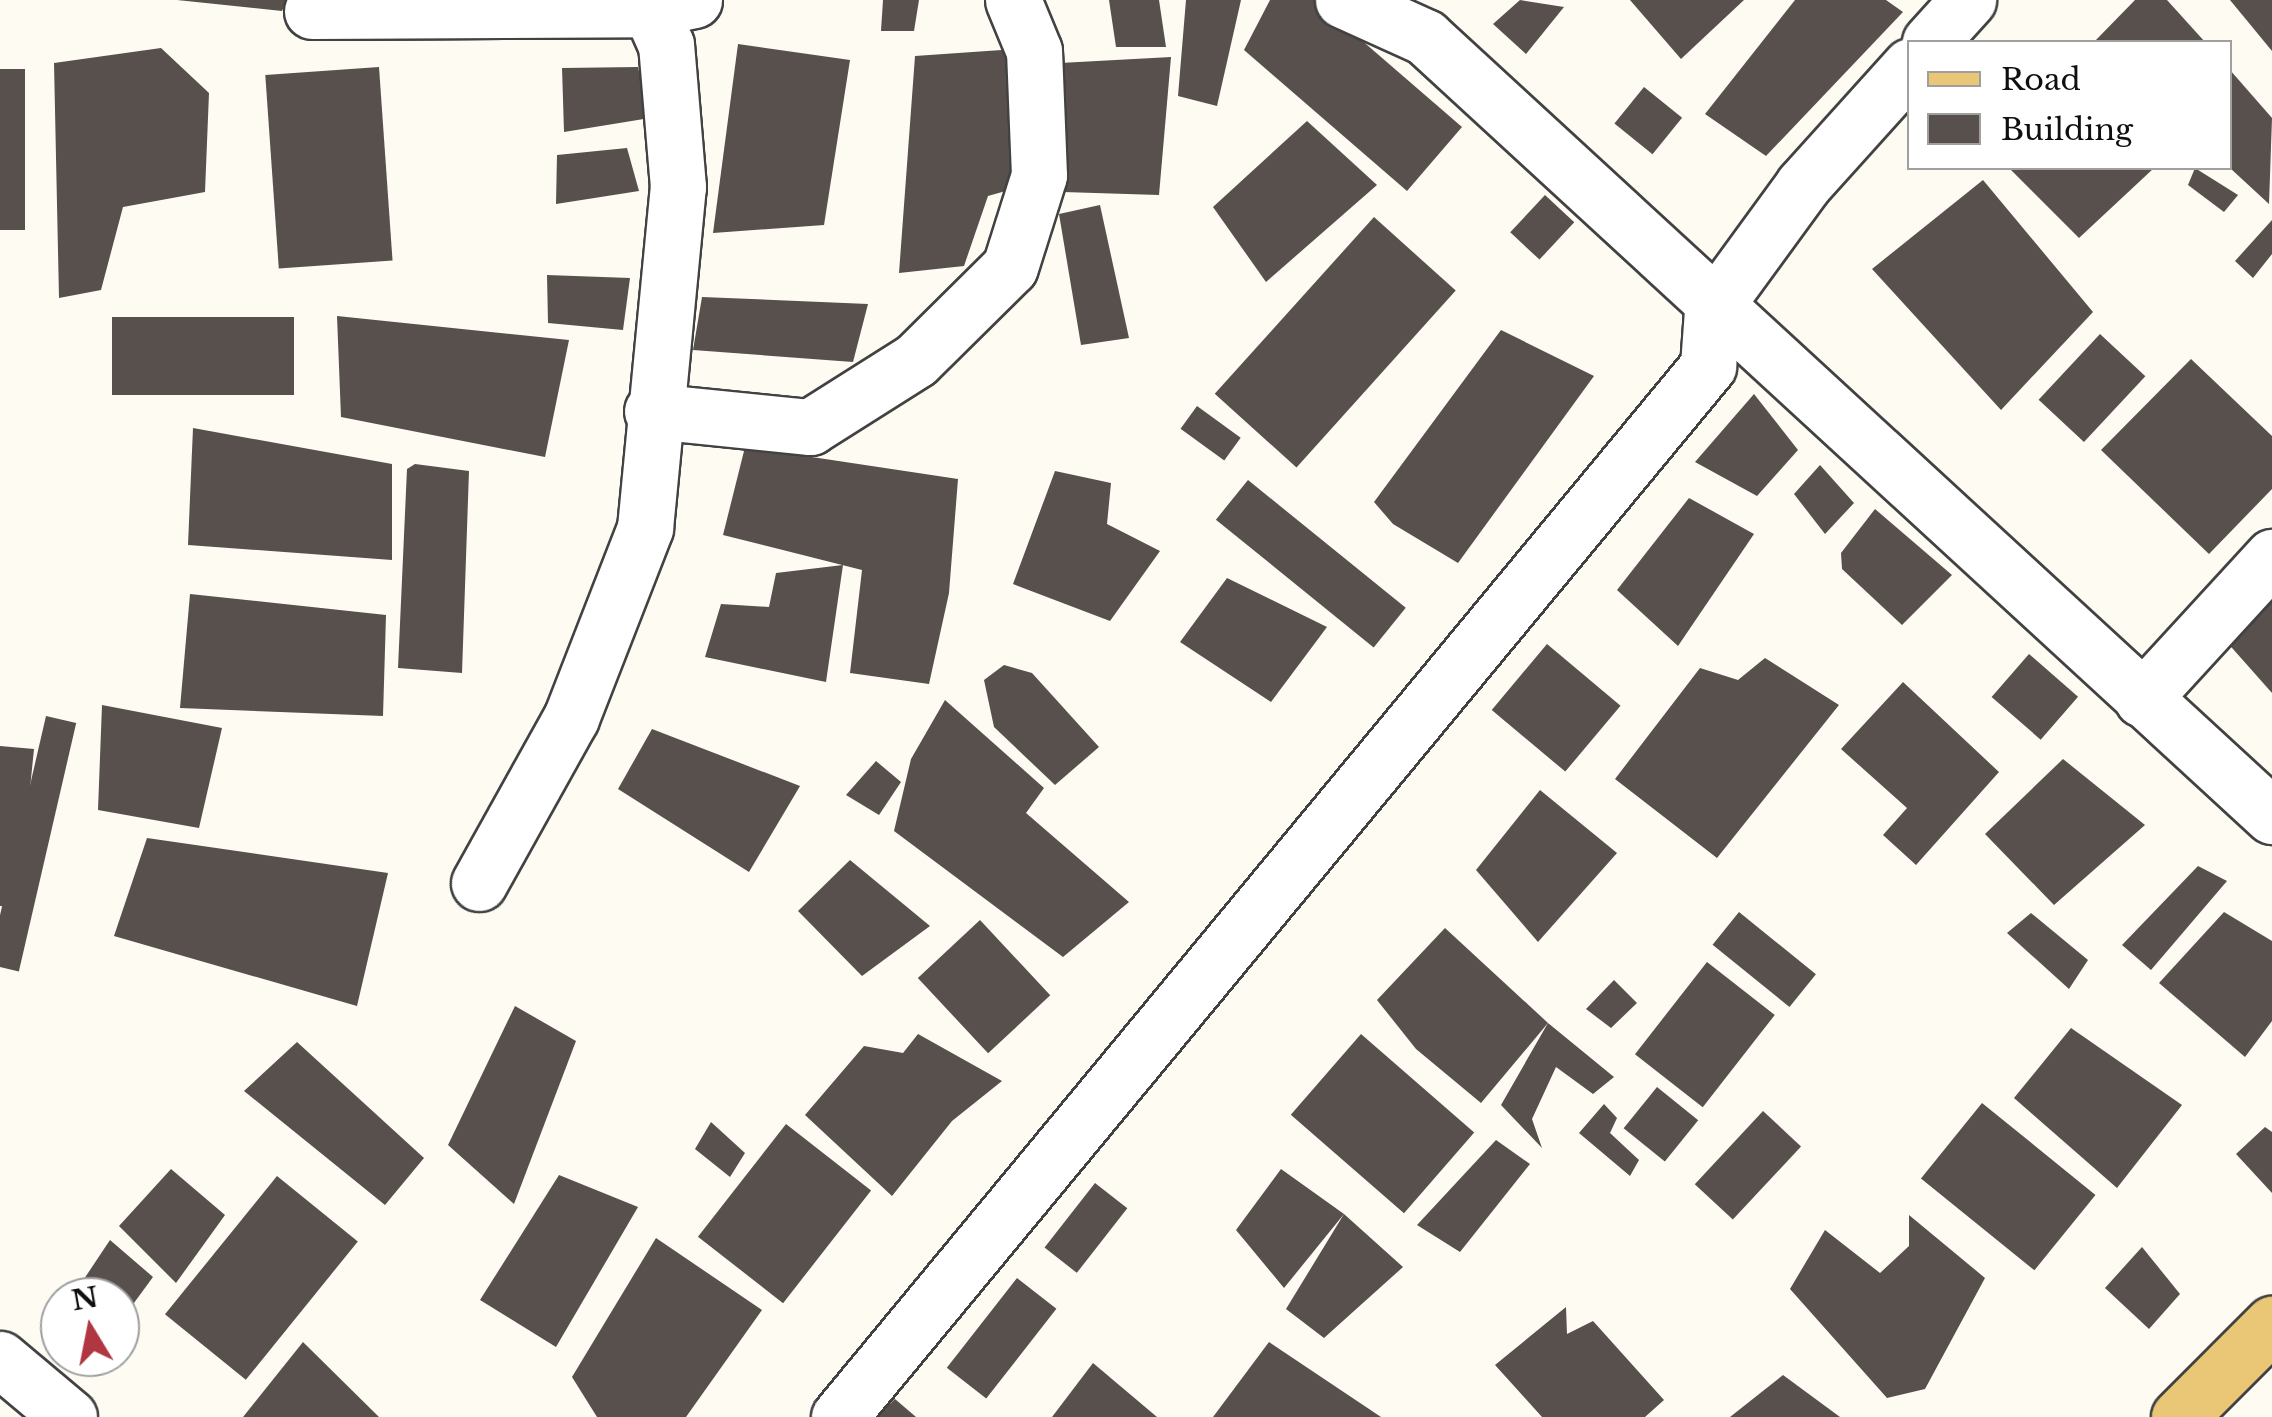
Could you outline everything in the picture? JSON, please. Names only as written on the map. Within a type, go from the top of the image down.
[{"type":"main road","points":[[2179,1417],[2272,1324]]},
{"type":"street","points":[[652,410],[810,427],[916,360],[1010,267],[1038,175],[1034,51],[1013,0]]},
{"type":"street","points":[[1343,0],[1426,37],[1712,310],[2272,816]]},
{"type":"street","points":[[1932,40],[1968,0]]},
{"type":"street","points":[[312,11],[672,5],[666,45],[678,186],[652,410],[645,528],[571,718],[478,883]]},
{"type":"street","points":[[838,1417],[1708,366],[1712,310],[1803,185],[1907,69]]},
{"type":"street","points":[[2142,698],[2272,557]]},
{"type":"street","points":[[0,1359],[69,1417]]},
{"type":"building","points":[[177,0],[287,0],[282,11]]},
{"type":"building","points":[[883,0],[919,0],[914,31],[881,31]]},
{"type":"building","points":[[1109,0],[1159,0],[1166,47],[1116,47]]},
{"type":"building","points":[[1186,0],[1241,0],[1217,106],[1178,96]]},
{"type":"building","points":[[1270,0],[1315,0],[1462,127],[1407,191],[1244,50]]},
{"type":"building","points":[[1520,0],[1564,7],[1526,54],[1493,24]]},
{"type":"building","points":[[1630,0],[1744,0],[1681,59]]},
{"type":"building","points":[[1795,0],[1886,0],[1903,12],[1766,156],[1705,114]]},
{"type":"building","points":[[2135,0],[2167,0],[2203,40],[2096,40]]},
{"type":"building","points":[[2230,0],[2272,0],[2272,51]]},
{"type":"building","points":[[738,44],[850,60],[824,225],[713,233]]},
{"type":"building","points":[[161,48],[209,93],[205,192],[123,207],[101,290],[59,298],[54,63]]},
{"type":"building","points":[[1016,49],[1023,186],[988,196],[964,266],[899,273],[915,56]]},
{"type":"building","points":[[1171,57],[1159,195],[1063,192],[1060,63]]},
{"type":"building","points":[[379,67],[393,261],[279,268],[265,75]]},
{"type":"building","points":[[638,67],[650,118],[564,132],[562,68]]},
{"type":"building","points":[[0,69],[25,69],[25,230],[0,230]]},
{"type":"building","points":[[2232,72],[2272,118],[2269,204],[2232,170]]},
{"type":"building","points":[[1644,87],[1682,118],[1653,154],[1614,124]]},
{"type":"building","points":[[1307,121],[1377,185],[1266,282],[1213,207]]},
{"type":"building","points":[[627,148],[639,191],[556,204],[557,155]]},
{"type":"building","points":[[2011,170],[2152,170],[2079,238]]},
{"type":"building","points":[[2194,170],[2198,170],[2238,195],[2224,212],[2188,185]]},
{"type":"building","points":[[1983,180],[2093,312],[2001,410],[1872,269]]},
{"type":"building","points":[[1545,195],[1574,222],[1539,260],[1510,232]]},
{"type":"building","points":[[1100,205],[1129,338],[1081,345],[1059,214]]},
{"type":"building","points":[[1374,217],[1456,291],[1296,467],[1215,394]]},
{"type":"building","points":[[2272,220],[2272,254],[2253,278],[2235,261]]},
{"type":"building","points":[[547,275],[630,278],[623,330],[548,323]]},
{"type":"building","points":[[702,297],[868,304],[853,362],[693,350]]},
{"type":"building","points":[[337,316],[569,340],[545,457],[341,417]]},
{"type":"building","points":[[112,317],[294,317],[294,395],[112,395]]},
{"type":"building","points":[[1501,330],[1594,376],[1458,563],[1393,524],[1374,502]]},
{"type":"building","points":[[2100,334],[2145,376],[2084,442],[2039,400]]},
{"type":"building","points":[[2191,359],[2272,436],[2272,489],[2209,554],[2101,450]]},
{"type":"building","points":[[1754,394],[1798,450],[1757,496],[1695,462]]},
{"type":"building","points":[[1197,406],[1241,438],[1224,460],[1181,429]]},
{"type":"building","points":[[193,428],[392,464],[392,560],[188,545]]},
{"type":"building","points":[[745,447],[958,479],[949,593],[929,684],[850,673],[862,570],[723,535]]},
{"type":"building","points":[[415,464],[469,471],[462,673],[398,668],[407,469]]},
{"type":"building","points":[[1820,465],[1854,503],[1825,534],[1794,494]]},
{"type":"building","points":[[1055,471],[1111,483],[1107,524],[1160,551],[1110,621],[1013,584]]},
{"type":"building","points":[[1248,480],[1406,608],[1374,647],[1216,520]]},
{"type":"building","points":[[1689,498],[1754,534],[1678,646],[1617,590]]},
{"type":"building","points":[[1875,509],[1952,575],[1902,625],[1842,569],[1841,553]]},
{"type":"building","points":[[843,565],[826,682],[705,657],[721,604],[769,607],[776,573]]},
{"type":"building","points":[[1227,578],[1327,627],[1271,702],[1180,642]]},
{"type":"building","points":[[190,594],[386,615],[383,716],[180,708]]},
{"type":"building","points":[[2272,601],[2272,693],[2225,640]]},
{"type":"building","points":[[1547,644],[1621,706],[1565,772],[1492,710]]},
{"type":"building","points":[[2029,654],[2078,697],[2041,740],[1992,697]]},
{"type":"building","points":[[1765,658],[1839,705],[1717,858],[1615,779],[1700,668],[1738,680]]},
{"type":"building","points":[[1004,665],[1032,673],[1099,747],[1055,785],[994,727],[984,680]]},
{"type":"building","points":[[1903,682],[1999,772],[1916,865],[1883,835],[1907,808],[1841,749]]},
{"type":"building","points":[[945,700],[1044,788],[1026,813],[1129,902],[1063,957],[894,831],[911,759]]},
{"type":"building","points":[[102,705],[222,728],[199,828],[98,810]]},
{"type":"building","points":[[46,716],[76,723],[19,971],[0,967],[0,915]]},
{"type":"building","points":[[652,729],[800,786],[749,872],[618,789]]},
{"type":"building","points":[[0,746],[34,749],[18,907],[0,906]]},
{"type":"building","points":[[2063,759],[2145,825],[2054,905],[1985,834]]},
{"type":"building","points":[[876,761],[901,782],[879,815],[846,795]]},
{"type":"building","points":[[1540,790],[1617,853],[1538,942],[1476,870]]},
{"type":"building","points":[[147,838],[388,873],[357,1006],[114,936]]},
{"type":"building","points":[[850,860],[930,926],[862,976],[798,911]]},
{"type":"building","points":[[2198,866],[2227,881],[2151,970],[2122,945]]},
{"type":"building","points":[[1739,912],[1816,974],[1790,1007],[1713,945]]},
{"type":"building","points":[[2224,912],[2272,941],[2272,1021],[2245,1057],[2159,983]]},
{"type":"building","points":[[2031,913],[2088,960],[2069,989],[2007,933]]},
{"type":"building","points":[[980,920],[1050,995],[988,1053],[918,978]]},
{"type":"building","points":[[1445,928],[1548,1023],[1481,1103],[1416,1049],[1377,1000]]},
{"type":"building","points":[[1707,962],[1775,1015],[1703,1107],[1635,1054]]},
{"type":"building","points":[[1614,980],[1637,1003],[1611,1028],[1586,1009]]},
{"type":"building","points":[[515,1006],[576,1041],[514,1204],[448,1145]]},
{"type":"building","points":[[1548,1023],[1614,1077],[1593,1094],[1556,1067],[1532,1119],[1542,1148],[1501,1105]]},
{"type":"building","points":[[2071,1028],[2182,1105],[2117,1188],[2014,1098]]},
{"type":"building","points":[[918,1034],[1002,1081],[952,1121],[892,1196],[805,1115],[864,1046],[903,1053]]},
{"type":"building","points":[[1361,1034],[1474,1132],[1404,1213],[1291,1115]]},
{"type":"building","points":[[297,1042],[424,1158],[385,1205],[244,1091]]},
{"type":"building","points":[[1657,1087],[1698,1120],[1665,1162],[1624,1128]]},
{"type":"building","points":[[1982,1103],[2095,1195],[2034,1270],[1921,1178]]},
{"type":"building","points":[[1604,1104],[1617,1118],[1610,1133],[1639,1160],[1630,1176],[1579,1133]]},
{"type":"building","points":[[1763,1111],[1801,1146],[1733,1220],[1695,1184]]},
{"type":"building","points":[[711,1122],[745,1153],[730,1177],[695,1149]]},
{"type":"building","points":[[786,1124],[871,1190],[783,1303],[698,1237]]},
{"type":"building","points":[[2265,1127],[2272,1132],[2272,1193],[2236,1154]]},
{"type":"building","points":[[1496,1140],[1530,1164],[1460,1252],[1417,1225]]},
{"type":"building","points":[[171,1169],[225,1215],[176,1283],[119,1226]]},
{"type":"building","points":[[1281,1169],[1344,1214],[1284,1288],[1236,1230]]},
{"type":"building","points":[[559,1175],[638,1207],[556,1347],[480,1300]]},
{"type":"building","points":[[277,1176],[358,1241],[246,1380],[165,1314]]},
{"type":"building","points":[[1095,1183],[1127,1208],[1077,1273],[1045,1248]]},
{"type":"building","points":[[1344,1214],[1403,1267],[1324,1338],[1286,1309]]},
{"type":"building","points":[[1909,1215],[1985,1278],[1925,1389],[1887,1398],[1790,1289],[1825,1230],[1880,1273],[1909,1246]]},
{"type":"building","points":[[656,1238],[762,1310],[686,1417],[597,1417],[572,1377]]},
{"type":"building","points":[[110,1240],[153,1277],[140,1295],[140,1277],[85,1277]]},
{"type":"building","points":[[2142,1247],[2180,1294],[2149,1329],[2105,1288]]},
{"type":"building","points":[[1017,1278],[1056,1309],[986,1399],[947,1368]]},
{"type":"building","points":[[1566,1307],[1567,1334],[1593,1321],[1664,1400],[1645,1417],[1542,1417],[1495,1365]]},
{"type":"building","points":[[303,1342],[379,1417],[243,1417]]},
{"type":"building","points":[[1269,1342],[1381,1417],[1213,1417]]},
{"type":"building","points":[[1093,1363],[1157,1417],[1052,1417]]},
{"type":"building","points":[[1783,1375],[1840,1417],[1730,1417]]},
{"type":"building","points":[[895,1399],[916,1417],[876,1417]]}]
